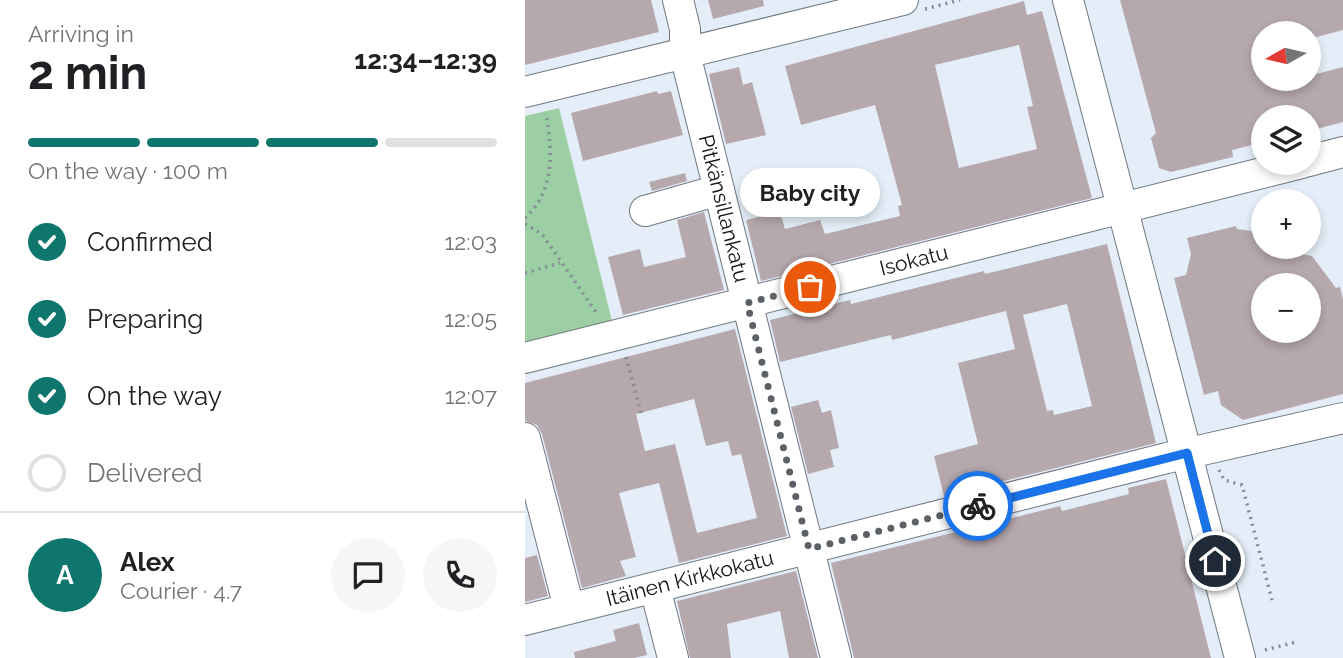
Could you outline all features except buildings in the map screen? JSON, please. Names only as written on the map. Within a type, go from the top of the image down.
[{"type":"street","name":"Pitkänsillankatu","points":[[678,0],[685,29],[684,54],[836,658]]},
{"type":"street","points":[[536,102],[684,54],[903,0]]},
{"type":"street","points":[[1067,0],[1122,208],[1201,450],[1250,655]]},
{"type":"street","points":[[1321,158],[1343,152]]},
{"type":"street","name":"Isokatu","points":[[525,359],[610,328],[747,303],[1254,175]]},
{"type":"street","points":[[645,211],[719,190]]},
{"type":"street","name":"Itäinen Kirkkokatu","points":[[525,620],[1201,450],[1343,418]]},
{"type":"street","points":[[525,438],[569,608]]},
{"type":"street","points":[[655,588],[673,658]]},
{"type":"path","points":[[525,218],[535,209],[552,166],[536,102]]},
{"type":"path","points":[[525,224],[542,234],[610,328],[641,412]]},
{"type":"path","points":[[525,273],[561,263]]},
{"type":"path","points":[[1201,450],[1224,480],[1242,485],[1272,600]]},
{"type":"path","points":[[1250,655],[1296,642]]},
{"type":"green space","points":[[559,108],[613,325],[525,346],[525,116]]},
{"type":"way so far","points":[[810,287],[747,303],[809,549],[978,506]]},
{"type":"place","name":"Baby city","points":[[810,287]]},
{"type":"route","points":[[978,506],[1187,453],[1215,561]]}]
